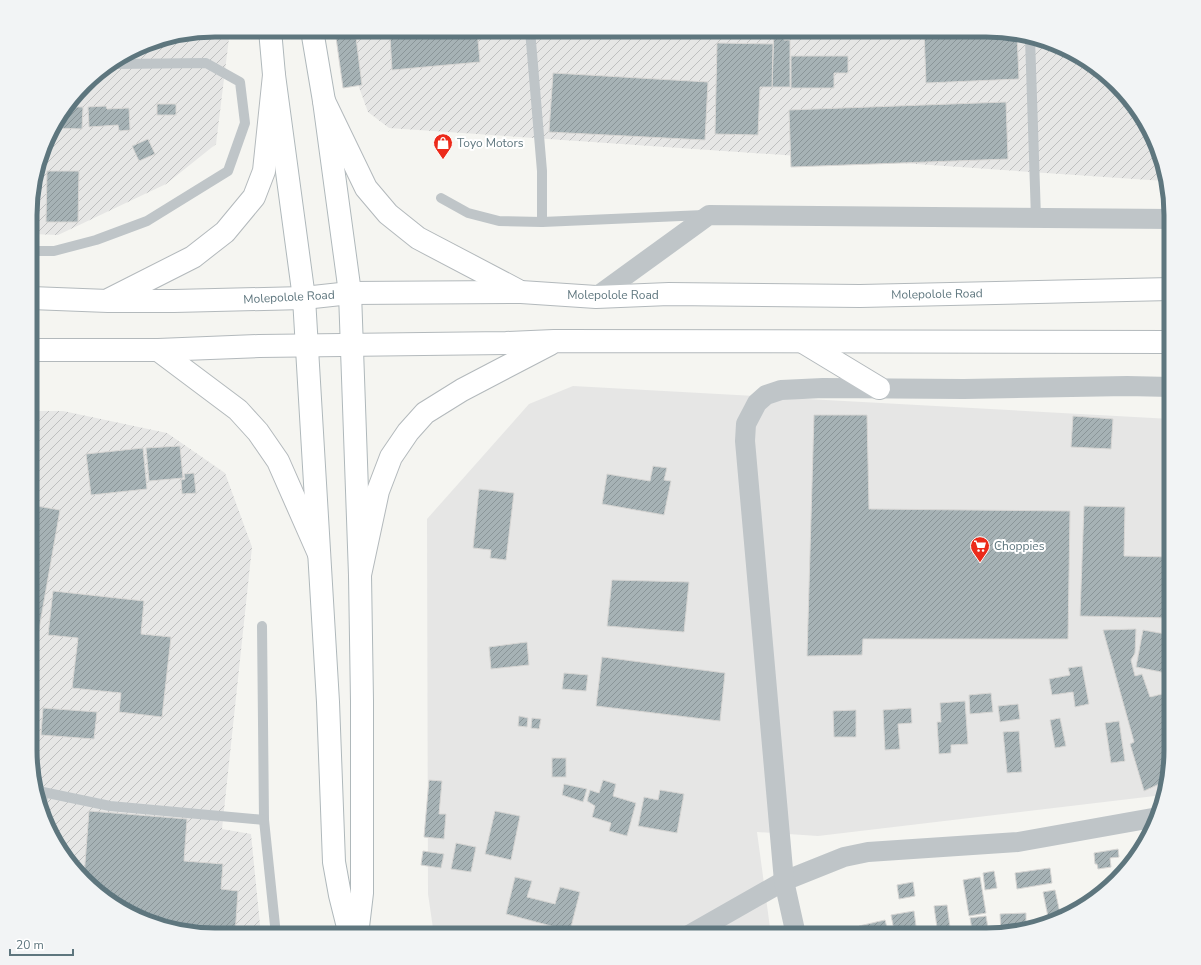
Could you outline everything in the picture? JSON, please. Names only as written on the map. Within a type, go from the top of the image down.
[{"type":"main road","points":[[271,37],[274,76],[304,298],[328,702],[334,862],[340,896],[348,928]]},
{"type":"main road","points":[[313,37],[324,101],[350,293],[360,575],[362,701],[362,885],[358,928]]},
{"type":"main road","points":[[108,301],[193,257],[226,232],[254,197],[264,171],[274,76]]},
{"type":"main road","points":[[324,101],[366,188],[388,214],[418,238],[521,292]]},
{"type":"main road","name":"Molepolole Road","points":[[37,298],[108,301],[174,301],[304,298],[350,293],[521,292],[596,297],[669,294],[860,296],[1164,289]]},
{"type":"main road","points":[[360,575],[378,491],[391,457],[408,432],[425,413],[462,390],[554,341]]},
{"type":"main road","points":[[37,350],[158,350],[259,346],[554,341],[1164,342]]},
{"type":"main road","points":[[803,342],[880,388]]},
{"type":"main road","points":[[158,350],[238,410],[258,432],[278,461],[319,554]]},
{"type":"street","points":[[596,297],[709,215],[1164,219]]},
{"type":"street","points":[[794,928],[784,881],[745,441],[746,424],[757,403],[766,395],[781,390],[823,388],[964,389],[1127,386],[1164,387]]},
{"type":"street","points":[[701,928],[784,881],[844,857],[861,853],[1018,842],[1150,818]]},
{"type":"lane","points":[[531,37],[542,171],[542,222]]},
{"type":"lane","points":[[1030,42],[1036,218]]},
{"type":"lane","points":[[37,251],[54,251],[96,240],[147,221],[228,171],[245,123],[240,82],[206,64],[121,64]]},
{"type":"lane","points":[[441,198],[468,214],[499,221],[542,222],[709,215]]},
{"type":"lane","points":[[262,626],[264,820],[275,928]]},
{"type":"lane","points":[[42,792],[110,806],[264,820]]},
{"type":"shaded area","points":[[204,37],[229,37],[216,144],[166,184],[58,235],[37,234],[37,204],[40,180],[46,158],[55,136],[67,116],[81,98],[98,81],[116,67],[136,55],[158,46],[180,40]]},
{"type":"shaded area","points":[[341,37],[997,37],[1021,40],[1043,46],[1065,55],[1085,67],[1103,81],[1120,98],[1134,116],[1146,136],[1155,158],[1161,181],[389,128],[368,112]]},
{"type":"shaded area","points":[[573,386],[1164,419],[1164,761],[1158,796],[818,836],[757,832],[770,928],[433,928],[428,894],[427,519],[529,404]]},
{"type":"shaded area","points":[[37,411],[63,411],[167,433],[225,473],[252,547],[222,829],[251,834],[260,928],[204,928],[180,925],[158,919],[136,910],[116,898],[98,884],[81,867],[67,849],[55,829],[46,807],[40,785],[37,761]]},
{"type":"building","points":[[336,37],[356,37],[362,85],[343,88]]},
{"type":"building","points":[[390,37],[478,37],[480,62],[392,70]]},
{"type":"building","points":[[774,37],[784,37],[784,40],[790,40],[790,87],[772,87]]},
{"type":"building","points":[[924,37],[997,37],[1017,40],[1019,79],[926,83]]},
{"type":"building","points":[[717,43],[773,44],[772,87],[760,87],[758,135],[715,134]]},
{"type":"building","points":[[791,56],[848,56],[848,73],[834,73],[834,88],[791,88]]},
{"type":"building","points":[[553,73],[708,82],[705,140],[549,132]]},
{"type":"building","points":[[1006,102],[1008,159],[791,167],[789,110]]},
{"type":"building","points":[[157,104],[176,104],[176,115],[157,115]]},
{"type":"building","points":[[106,106],[107,109],[129,108],[130,130],[119,131],[118,125],[89,127],[88,107]]},
{"type":"building","points":[[74,107],[83,107],[82,129],[60,128]]},
{"type":"building","points":[[148,139],[155,154],[139,161],[132,146]]},
{"type":"building","points":[[47,171],[79,171],[78,222],[46,222]]},
{"type":"building","points":[[814,415],[867,415],[869,509],[1070,511],[1068,639],[863,639],[862,655],[807,656]]},
{"type":"building","points":[[1073,416],[1113,419],[1111,449],[1071,447]]},
{"type":"building","points":[[180,446],[183,478],[149,481],[146,448]]},
{"type":"building","points":[[143,448],[147,489],[91,495],[86,454]]},
{"type":"building","points":[[653,466],[667,468],[664,480],[671,481],[664,515],[602,504],[607,474],[650,481]]},
{"type":"building","points":[[194,473],[196,493],[182,494],[181,480],[185,479],[184,474]]},
{"type":"building","points":[[479,489],[514,493],[506,560],[490,558],[491,550],[473,548]]},
{"type":"building","points":[[37,506],[60,510],[37,641]]},
{"type":"building","points":[[1084,506],[1125,507],[1124,556],[1164,557],[1164,618],[1080,616]]},
{"type":"building","points":[[612,580],[689,582],[684,632],[607,626]]},
{"type":"building","points":[[53,591],[144,601],[141,634],[171,637],[162,717],[119,712],[121,693],[72,688],[78,638],[48,635]]},
{"type":"building","points":[[1136,629],[1135,653],[1131,660],[1135,676],[1142,674],[1150,697],[1162,694],[1164,699],[1164,761],[1161,783],[1144,791],[1130,744],[1134,742],[1103,630]]},
{"type":"building","points":[[1143,630],[1164,634],[1164,673],[1136,667]]},
{"type":"building","points":[[527,642],[529,665],[491,669],[489,647]]},
{"type":"building","points":[[602,657],[725,673],[720,721],[596,706]]},
{"type":"building","points":[[1082,666],[1089,704],[1075,707],[1073,692],[1052,695],[1049,679],[1070,675],[1068,668]]},
{"type":"building","points":[[564,673],[588,675],[586,691],[562,689]]},
{"type":"building","points":[[991,693],[993,712],[970,714],[969,695]]},
{"type":"building","points":[[965,701],[968,744],[951,745],[951,753],[939,754],[937,722],[941,722],[940,703]]},
{"type":"building","points":[[1018,704],[1020,719],[1000,722],[998,706]]},
{"type":"building","points":[[43,708],[97,712],[94,739],[41,735]]},
{"type":"building","points":[[911,708],[912,723],[898,724],[900,749],[885,750],[883,710]]},
{"type":"building","points":[[856,710],[856,737],[834,737],[833,711]]},
{"type":"building","points":[[519,716],[528,718],[527,727],[518,726]]},
{"type":"building","points":[[532,718],[541,719],[539,729],[531,728]]},
{"type":"building","points":[[1060,718],[1066,746],[1055,748],[1050,720]]},
{"type":"building","points":[[1119,721],[1125,761],[1111,763],[1105,723]]},
{"type":"building","points":[[1019,731],[1022,772],[1007,773],[1003,732]]},
{"type":"building","points":[[552,758],[566,758],[566,777],[552,777]]},
{"type":"building","points":[[429,780],[442,781],[439,814],[446,814],[444,839],[424,837]]},
{"type":"building","points":[[603,780],[616,784],[613,796],[636,803],[627,836],[609,831],[611,823],[592,817],[595,806],[587,801],[590,790],[599,793]]},
{"type":"building","points":[[564,784],[587,789],[583,802],[562,795]]},
{"type":"building","points":[[660,790],[684,794],[677,833],[638,826],[644,797],[658,800]]},
{"type":"building","points":[[89,811],[187,819],[184,861],[223,864],[221,889],[238,891],[235,928],[204,928],[180,925],[158,919],[136,910],[116,898],[84,871]]},
{"type":"building","points":[[495,811],[520,816],[511,860],[485,854]]},
{"type":"building","points":[[456,843],[476,847],[471,872],[451,869]]},
{"type":"building","points":[[1118,849],[1119,857],[1110,858],[1111,867],[1098,869],[1097,864],[1095,864],[1094,853]]},
{"type":"building","points":[[423,851],[444,854],[441,868],[421,865]]},
{"type":"building","points":[[1050,868],[1052,883],[1017,889],[1015,873]]},
{"type":"building","points":[[994,871],[997,888],[985,890],[983,873]]},
{"type":"building","points":[[515,877],[532,881],[527,897],[555,904],[560,887],[580,892],[571,928],[559,928],[506,914]]},
{"type":"building","points":[[980,877],[986,913],[969,916],[963,880]]},
{"type":"building","points":[[913,882],[915,896],[899,899],[897,885]]},
{"type":"building","points":[[1055,890],[1060,912],[1048,917],[1043,892]]},
{"type":"building","points":[[947,905],[950,928],[937,928],[934,906]]},
{"type":"building","points":[[914,911],[916,926],[894,928],[891,915]]},
{"type":"building","points":[[1026,913],[1026,924],[1001,927],[1000,914]]},
{"type":"building","points":[[986,916],[988,928],[972,928],[970,918]]},
{"type":"building","points":[[885,920],[887,928],[859,928],[859,926]]},
{"type":"place","name":"Toyo Motors","points":[[443,160]]},
{"type":"place","name":"Choppies","points":[[980,563]]}]
